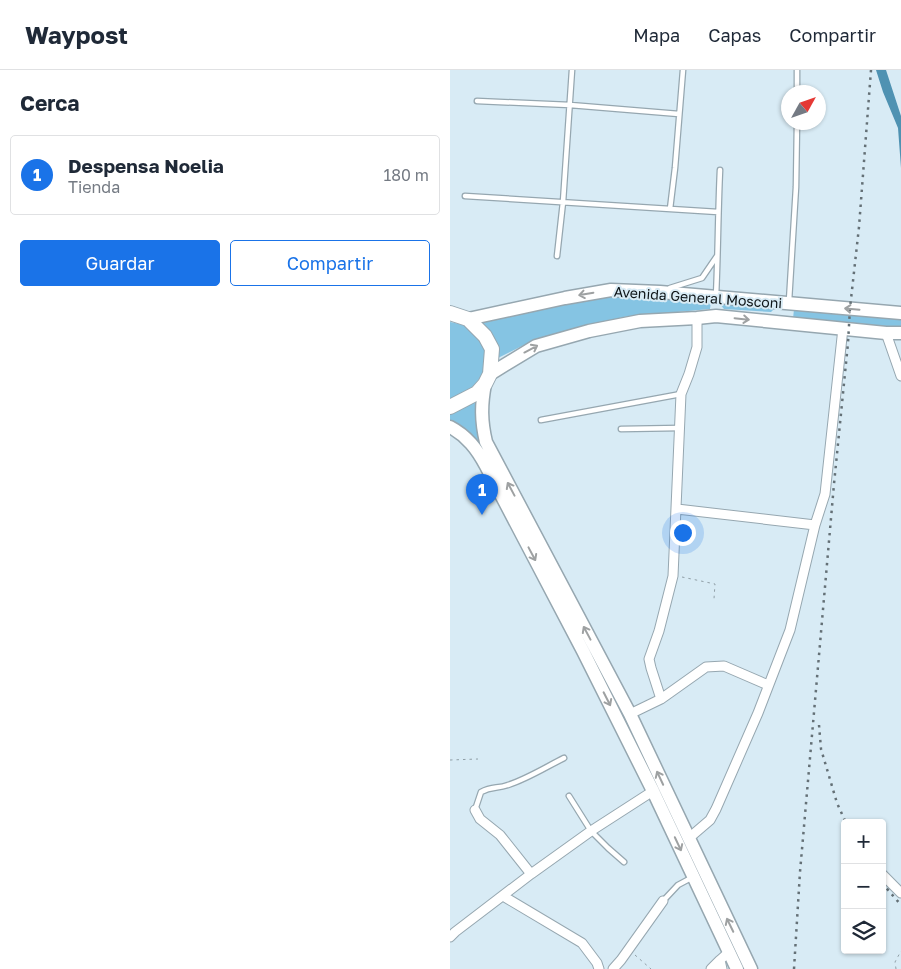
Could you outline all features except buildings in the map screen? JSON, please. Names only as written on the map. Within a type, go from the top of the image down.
[{"type":"main road","points":[[450,406],[477,393],[488,379],[492,349],[486,336],[456,314]]},
{"type":"street","name":"Avenida General Mosconi","points":[[456,314],[611,290],[660,292],[901,313]]},
{"type":"street","points":[[716,297],[716,316]]},
{"type":"street","points":[[786,324],[789,303]]},
{"type":"street","name":"Avenida General Mosconi","points":[[488,379],[536,346],[589,331],[640,321],[716,316],[786,324],[901,333]]},
{"type":"street","points":[[661,699],[650,668],[649,658],[659,631],[674,576],[682,394],[697,347],[697,318]]},
{"type":"street","points":[[689,838],[710,820],[716,809],[758,713],[790,630],[815,525],[825,494],[843,328]]},
{"type":"street","points":[[886,333],[901,376]]},
{"type":"street","points":[[488,379],[482,402],[482,424],[486,442],[630,714],[751,969]]},
{"type":"street","points":[[450,427],[461,434],[479,452],[583,651],[653,791],[694,877],[724,961],[737,969]]},
{"type":"street","points":[[677,509],[815,525]]},
{"type":"street","points":[[630,714],[661,699],[706,667],[724,666],[768,686]]},
{"type":"street","points":[[450,938],[455,932],[531,874],[591,831],[653,791]]},
{"type":"street","points":[[475,810],[480,819],[500,835],[531,874]]},
{"type":"street","points":[[886,878],[901,893]]},
{"type":"street","points":[[503,896],[582,943],[597,963],[598,969]]},
{"type":"street","points":[[613,969],[622,960],[663,901]]},
{"type":"street","points":[[711,969],[724,961]]},
{"type":"lane","points":[[557,256],[563,202],[572,70]]},
{"type":"lane","points":[[670,209],[683,70]]},
{"type":"lane","points":[[797,85],[798,70]]},
{"type":"lane","points":[[477,101],[570,105],[679,114]]},
{"type":"lane","points":[[789,303],[796,187],[797,130]]},
{"type":"lane","points":[[716,297],[720,170]]},
{"type":"lane","points":[[465,196],[718,212]]},
{"type":"lane","points":[[660,292],[702,278],[718,255]]},
{"type":"lane","points":[[541,420],[682,394]]},
{"type":"lane","points":[[621,429],[680,428]]},
{"type":"lane","points":[[475,810],[481,792],[488,788],[506,786],[564,758]]},
{"type":"lane","points":[[569,796],[591,831],[624,862]]},
{"type":"lane","points":[[663,901],[678,885],[694,877]]},
{"type":"path","points":[[674,576],[716,584],[714,599]]},
{"type":"path","points":[[450,760],[478,759]]},
{"type":"path","points":[[629,949],[650,969]]},
{"type":"path","points":[[896,969],[895,962],[901,951]]},
{"type":"shaded area","points":[[876,70],[886,70],[901,116],[901,168],[898,128]]},
{"type":"shaded area","points":[[607,295],[711,302],[710,309],[623,317],[526,344],[496,359],[481,322]]},
{"type":"shaded area","points":[[719,303],[778,305],[771,312],[724,309]]},
{"type":"shaded area","points":[[794,309],[901,318],[901,328],[793,319]]},
{"type":"shaded area","points":[[450,322],[465,326],[480,338],[484,345],[486,361],[480,378],[474,385],[450,399]]},
{"type":"shaded area","points":[[478,397],[476,427],[602,663],[746,969],[742,969],[477,441],[457,423],[450,420],[450,413]]},
{"type":"railway","points":[[794,969],[800,872],[850,308],[859,227],[871,70]]},
{"type":"railway","points":[[819,725],[821,749],[837,803],[844,819]]},
{"type":"railway","points":[[886,888],[901,905]]},
{"type":"place","name":"Despensa Noelia","points":[[482,515]]}]
